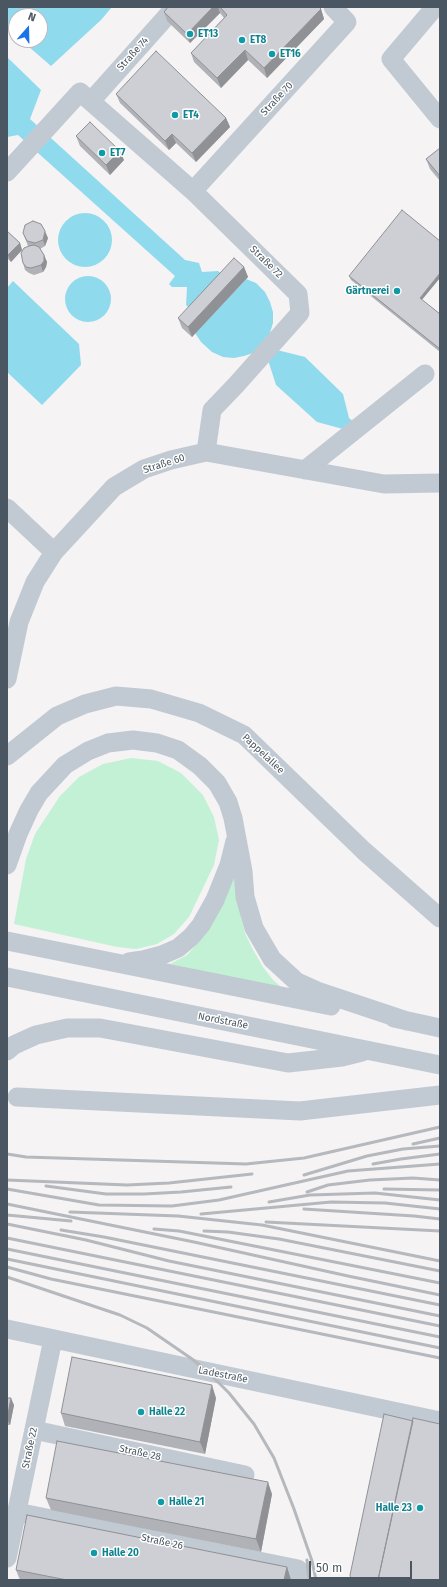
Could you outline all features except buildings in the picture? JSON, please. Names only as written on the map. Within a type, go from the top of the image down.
[{"type":"street","name":"Straße 74","points":[[91,101],[175,7]]},
{"type":"street","name":"Straße 70","points":[[192,191],[347,22],[333,7]]},
{"type":"street","points":[[435,7],[391,60],[440,119]]},
{"type":"street","points":[[7,172],[80,92],[91,101]]},
{"type":"street","name":"Straße 72","points":[[91,101],[192,191],[298,294],[300,313],[212,410],[206,452]]},
{"type":"street","points":[[305,470],[425,374]]},
{"type":"street","name":"Straße 60","points":[[7,679],[19,622],[35,582],[54,552],[114,487],[144,469],[171,460],[206,452],[384,484],[440,483]]},
{"type":"street","points":[[7,508],[54,552]]},
{"type":"street","name":"Pappelallee","points":[[7,756],[57,716],[85,704],[116,696],[151,699],[199,714],[244,735],[364,850],[440,918]]},
{"type":"street","points":[[8,861],[18,834],[39,793],[65,765],[88,751],[108,743],[133,740],[157,743],[178,750],[200,766],[217,783],[228,802],[233,818],[243,871],[245,897],[254,928],[272,959],[297,982],[317,991],[407,1021]]},
{"type":"street","points":[[113,963],[143,960],[162,956],[178,948],[191,937],[201,925],[215,900],[229,865],[236,836]]},
{"type":"street","points":[[7,941],[440,1028]]},
{"type":"street","name":"Nordstraße","points":[[7,977],[440,1065]]},
{"type":"street","points":[[7,1051],[14,1045],[36,1035],[67,1028],[100,1028],[288,1063],[342,1057],[368,1050]]},
{"type":"street","points":[[17,1096],[300,1111],[440,1095]]},
{"type":"street","name":"Ladestraße","points":[[7,1329],[440,1420]]},
{"type":"street","name":"Straße 22","points":[[7,1558],[53,1339]]},
{"type":"street","name":"Straße 28","points":[[34,1430],[245,1475]]},
{"type":"street","name":"Straße 26","points":[[16,1512],[298,1569],[298,1580]]},
{"type":"green space","points":[[131,758],[158,761],[181,773],[203,795],[214,817],[219,840],[214,865],[189,917],[174,934],[157,944],[136,949],[117,947],[14,924],[26,859],[35,834],[60,796],[79,777],[103,764]]},
{"type":"green space","points":[[235,869],[239,907],[245,933],[263,967],[273,980],[285,990],[170,964],[187,955],[197,944]]},
{"type":"water","points":[[7,7],[112,7],[101,20],[51,66],[30,48],[48,48],[48,8],[8,8],[8,28]]},
{"type":"water","points":[[7,57],[41,90],[30,119],[185,260],[199,263],[202,272],[218,271],[227,279],[195,313],[186,305],[187,287],[172,287],[169,284],[175,276],[18,135],[7,137]]},
{"type":"water","points":[[85,213],[95,215],[104,221],[110,230],[112,240],[110,250],[104,259],[95,265],[85,267],[75,265],[66,259],[60,250],[58,240],[60,230],[66,221],[75,215]]},
{"type":"water","points":[[93,276],[105,282],[110,290],[110,308],[105,316],[97,321],[83,322],[71,316],[66,308],[65,294],[71,282],[79,277]]},
{"type":"water","points":[[246,279],[256,283],[265,292],[273,312],[273,323],[269,336],[253,353],[234,358],[223,357],[212,352],[201,342],[195,333]]},
{"type":"water","points":[[13,281],[79,344],[81,365],[42,405],[7,372],[7,288]]},
{"type":"water","points":[[277,350],[305,357],[343,394],[349,418],[356,424],[343,429],[317,422],[276,385],[268,360]]},
{"type":"railway","points":[[7,1154],[26,1157],[246,1164],[304,1158],[440,1127]]},
{"type":"railway","points":[[413,1144],[440,1138]]},
{"type":"railway","points":[[304,1175],[367,1156],[403,1149],[440,1146]]},
{"type":"railway","points":[[373,1164],[440,1154]]},
{"type":"railway","points":[[7,1189],[99,1205],[172,1206],[219,1200],[348,1171],[440,1164]]},
{"type":"railway","points":[[7,1180],[127,1185],[169,1183],[252,1174]]},
{"type":"railway","points":[[307,1192],[328,1185],[370,1180],[413,1178],[440,1180]]},
{"type":"railway","points":[[46,1186],[106,1194],[181,1192],[231,1187]]},
{"type":"railway","points":[[384,1189],[440,1190]]},
{"type":"railway","points":[[269,1202],[310,1195],[375,1193],[440,1200]]},
{"type":"railway","points":[[201,1214],[331,1202],[385,1203],[440,1209]]},
{"type":"railway","points":[[7,1204],[194,1242],[440,1295]]},
{"type":"railway","points":[[304,1209],[440,1219]]},
{"type":"railway","points":[[70,1212],[178,1216],[262,1225],[440,1261]]},
{"type":"railway","points":[[7,1215],[71,1221]]},
{"type":"railway","points":[[266,1222],[440,1231]]},
{"type":"railway","points":[[7,1224],[86,1240],[169,1261],[440,1316]]},
{"type":"railway","points":[[154,1229],[179,1231],[440,1283]]},
{"type":"railway","points":[[61,1230],[104,1237],[440,1305]]},
{"type":"railway","points":[[204,1231],[228,1232],[279,1239],[440,1271]]},
{"type":"railway","points":[[7,1238],[440,1326]]},
{"type":"railway","points":[[7,1249],[440,1337]]},
{"type":"railway","points":[[7,1259],[440,1348]]},
{"type":"railway","points":[[7,1267],[51,1279],[440,1358]]},
{"type":"railway","points":[[7,1277],[120,1315],[147,1328],[192,1359],[209,1373],[229,1393],[254,1424],[274,1458],[312,1561],[316,1580]]},
{"type":"railway","points":[[307,1560],[309,1580]]},
{"type":"place","name":"ET13","points":[[190,34]]},
{"type":"place","name":"ET8","points":[[242,40]]},
{"type":"place","name":"ET16","points":[[272,54]]},
{"type":"place","name":"ET4","points":[[175,115]]},
{"type":"place","name":"ET7","points":[[102,153]]},
{"type":"place","name":"Gärtnerei","points":[[397,291]]},
{"type":"place","name":"Halle 22","points":[[141,1412]]},
{"type":"place","name":"Halle 21","points":[[161,1502]]},
{"type":"place","name":"Halle 23","points":[[420,1508]]},
{"type":"place","name":"Halle 20","points":[[94,1553]]}]
